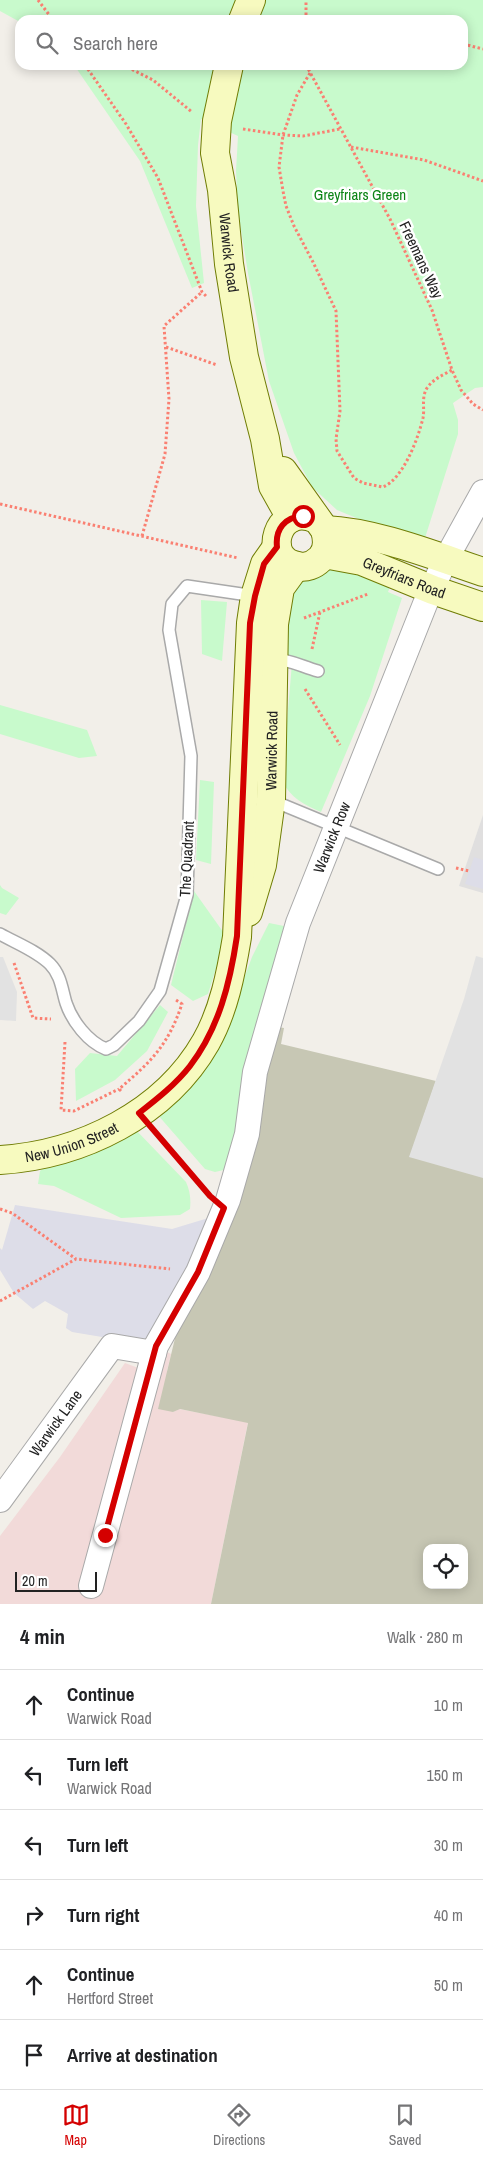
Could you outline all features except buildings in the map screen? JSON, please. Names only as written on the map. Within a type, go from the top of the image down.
[{"type":"main road","points":[[245,15],[250,0]]},
{"type":"main road","name":"Warwick Road","points":[[228,70],[217,121],[215,153],[239,330],[254,401],[265,439],[273,486],[314,530]]},
{"type":"main road","name":"Warwick Road","points":[[139,1113],[190,1067],[206,1041],[222,1005],[237,936],[250,623],[255,596],[264,564],[277,547],[276,540],[281,526],[314,530]]},
{"type":"main road","points":[[277,547],[282,558],[296,566],[310,566],[320,559],[314,530]]},
{"type":"main road","name":"Greyfriars Road","points":[[314,530],[343,531],[366,536],[446,559],[483,572]]},
{"type":"main road","name":"Greyfriars Road","points":[[314,530],[362,561],[433,590],[483,607]]},
{"type":"main road","name":"Warwick Road","points":[[237,936],[251,906],[262,865],[271,800],[274,624],[280,588],[296,566]]},
{"type":"main road","name":"New Union Street","points":[[0,1160],[61,1149],[105,1133],[139,1113]]},
{"type":"street","name":"Warwick Row","points":[[91,1586],[152,1350],[198,1272],[226,1204],[247,1134],[255,1072],[298,923],[427,599],[433,590],[446,559],[483,492]]},
{"type":"street","name":"Warwick Lane","points":[[0,1500],[111,1342],[152,1350]]},
{"type":"lane","name":"The Quadrant","points":[[0,934],[50,965],[61,982],[66,1005],[80,1028],[96,1045],[106,1049],[114,1045],[139,1021],[160,991],[187,895],[192,756],[169,630],[172,604],[187,586],[255,596]]},
{"type":"lane","points":[[274,659],[287,659],[296,665],[313,670]]},
{"type":"lane","points":[[271,800],[438,869]]},
{"type":"path","points":[[38,0],[49,15]]},
{"type":"path","points":[[306,0],[306,15]]},
{"type":"path","points":[[468,45],[483,49]]},
{"type":"path","points":[[88,70],[126,124],[158,178],[202,292],[210,300]]},
{"type":"path","points":[[133,70],[153,80],[191,112]]},
{"type":"path","name":"Freemans Way","points":[[308,70],[390,219],[432,310],[452,370],[462,390],[473,404],[483,410]]},
{"type":"path","points":[[310,73],[296,95],[283,135],[279,167],[286,206],[336,311],[340,411],[336,439],[337,451],[354,478],[363,483],[383,487],[396,479],[419,433],[424,416],[423,397],[427,388],[436,378],[452,370]]},
{"type":"path","points":[[241,128],[283,135],[304,136],[340,129]]},
{"type":"path","points":[[351,147],[424,160],[483,181]]},
{"type":"path","points":[[142,536],[165,454],[170,399],[164,326],[202,292]]},
{"type":"path","points":[[166,347],[222,366]]},
{"type":"path","points":[[0,504],[244,559]]},
{"type":"path","points":[[274,624],[286,625],[372,592]]},
{"type":"path","points":[[320,612],[313,670],[304,687],[347,756],[358,770]]},
{"type":"path","points":[[12,958],[33,1018],[58,1020]]},
{"type":"path","points":[[65,1041],[61,1110],[74,1111],[119,1089],[145,1068],[162,1047],[174,1029],[182,1004],[160,991]]},
{"type":"path","points":[[119,1089],[210,1196],[226,1204]]},
{"type":"path","points":[[0,1209],[12,1213],[76,1259],[198,1272]]},
{"type":"path","points":[[0,1301],[76,1259]]},
{"type":"shaded area","points":[[483,815],[483,893],[459,886]]},
{"type":"shaded area","points":[[474,857],[483,860],[483,889],[465,884]]},
{"type":"shaded area","points":[[476,956],[483,958],[483,1178],[409,1157],[464,999]]},
{"type":"shaded area","points":[[0,957],[3,957],[17,992],[16,1021],[0,1020]]},
{"type":"shaded area","points":[[278,1027],[284,1028],[281,1044],[436,1081],[418,1133],[483,1146],[483,1604],[211,1604],[248,1423],[180,1409],[173,1412],[158,1409],[177,1330],[257,1112]]},
{"type":"shaded area","points":[[15,1205],[172,1229],[215,1216],[156,1346],[72,1332],[66,1328],[68,1314],[45,1301],[33,1309],[14,1293],[0,1270],[0,1248],[2,1250]]},
{"type":"shaded area","points":[[156,1346],[171,1354],[167,1371],[173,1412],[179,1409],[248,1422],[211,1604],[0,1604],[0,1536],[60,1457],[125,1363],[141,1369]]},
{"type":"green space","name":"Greyfriars Green","points":[[0,0],[483,0],[483,387],[475,388],[453,403],[458,420],[458,434],[424,541],[378,527],[337,510],[312,487],[294,453],[269,381],[248,273],[238,211],[236,171],[238,136],[201,119],[198,145],[196,206],[204,283],[192,288],[140,161],[77,70],[468,70],[468,15],[15,15],[15,19],[0,11]]},
{"type":"green space","points":[[324,565],[394,576],[388,592],[402,598],[370,696],[321,812],[298,800],[282,781],[292,663],[282,656],[287,604],[303,577]]},
{"type":"green space","points":[[201,600],[227,602],[222,661],[202,654]]},
{"type":"green space","points":[[0,705],[87,730],[97,756],[79,758],[0,734]]},
{"type":"green space","points":[[200,780],[214,782],[211,864],[196,860]]},
{"type":"green space","points":[[0,885],[19,898],[6,915],[0,913]]},
{"type":"green space","points":[[194,891],[226,936],[208,994],[193,1001],[171,985]]},
{"type":"green space","points":[[269,923],[289,927],[239,1132],[228,1169],[215,1172],[205,1169],[157,1114],[226,1027],[252,957]]},
{"type":"green space","points":[[160,1005],[168,1012],[147,1051],[115,1080],[76,1101],[75,1069],[90,1053],[117,1056]]},
{"type":"green space","points":[[135,1129],[186,1182],[190,1195],[190,1209],[180,1215],[121,1218],[54,1186],[38,1184],[40,1171],[47,1164]]},
{"type":"route","points":[[105,1535],[156,1346],[198,1272],[224,1208],[210,1196],[139,1113],[190,1067],[206,1041],[222,1005],[237,936],[250,623],[264,564],[277,547],[276,540],[281,526],[291,518],[303,516]]}]
